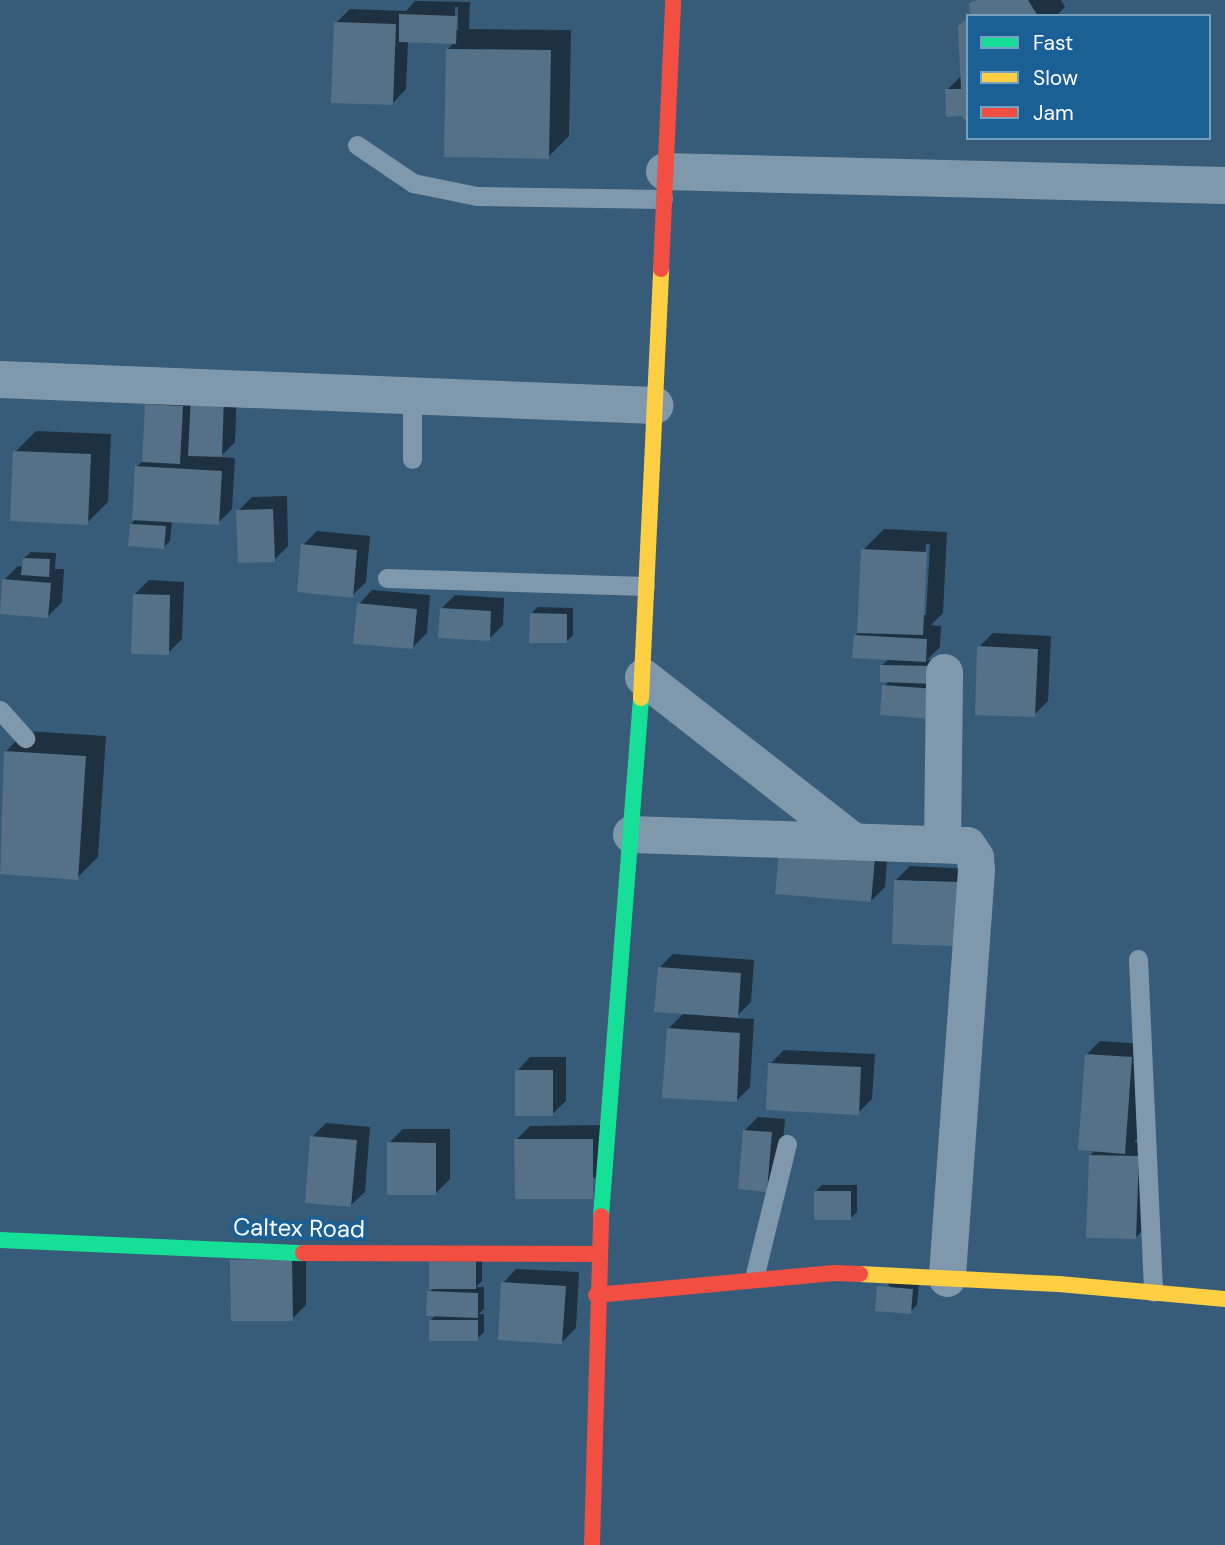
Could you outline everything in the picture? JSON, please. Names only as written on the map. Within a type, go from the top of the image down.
[{"type":"street","points":[[592,1545],[598,1254],[643,677],[673,0]]},
{"type":"street","points":[[663,185],[1225,185]]},
{"type":"street","points":[[0,379],[654,405]]},
{"type":"street","points":[[942,843],[944,672]]},
{"type":"street","points":[[643,677],[852,840]]},
{"type":"street","points":[[631,834],[967,845],[975,857],[976,870],[947,1278]]},
{"type":"street","name":"Caltex Road","points":[[0,1240],[313,1253],[598,1254]]},
{"type":"street","points":[[596,1295],[754,1278],[834,1273],[947,1278],[1225,1299]]},
{"type":"lane","points":[[358,145],[414,183],[477,196],[663,185]]},
{"type":"lane","points":[[412,394],[412,459]]},
{"type":"lane","points":[[387,578],[645,586]]},
{"type":"lane","points":[[0,710],[25,738]]},
{"type":"lane","points":[[1138,959],[1153,1292]]},
{"type":"lane","points":[[754,1278],[787,1144]]},
{"type":"building","points":[[976,0],[1028,0],[1037,14],[970,14],[969,3]]},
{"type":"building","points":[[399,14],[457,16],[456,44],[399,42]]},
{"type":"building","points":[[966,20],[966,120],[961,116],[946,117],[945,89],[961,89],[958,26]]},
{"type":"building","points":[[334,22],[396,24],[393,105],[331,103]]},
{"type":"building","points":[[446,49],[551,50],[549,159],[444,157]]},
{"type":"building","points":[[191,395],[224,397],[222,457],[188,456]]},
{"type":"building","points":[[145,404],[183,406],[180,464],[142,462]]},
{"type":"building","points":[[13,451],[91,454],[88,525],[10,521]]},
{"type":"building","points":[[135,466],[222,471],[219,525],[132,520]]},
{"type":"building","points":[[273,509],[275,562],[238,563],[236,510]]},
{"type":"building","points":[[130,524],[166,526],[164,549],[128,546]]},
{"type":"building","points":[[301,544],[357,550],[353,598],[297,592]]},
{"type":"building","points":[[861,549],[927,552],[923,635],[857,633]]},
{"type":"building","points":[[23,558],[50,559],[49,577],[21,575]]},
{"type":"building","points":[[2,579],[51,583],[48,618],[0,614]]},
{"type":"building","points":[[133,594],[170,595],[169,655],[131,654]]},
{"type":"building","points":[[357,603],[417,609],[413,649],[353,644]]},
{"type":"building","points":[[440,608],[491,611],[490,641],[438,638]]},
{"type":"building","points":[[530,613],[567,614],[567,643],[529,643]]},
{"type":"building","points":[[854,635],[927,639],[926,662],[852,658]]},
{"type":"building","points":[[977,646],[1038,649],[1035,717],[975,715]]},
{"type":"building","points":[[880,665],[936,666],[936,684],[880,682]]},
{"type":"building","points":[[882,685],[935,689],[933,719],[880,715]]},
{"type":"building","points":[[4,751],[86,756],[78,880],[0,874]]},
{"type":"building","points":[[780,840],[876,847],[871,902],[775,894]]},
{"type":"building","points":[[894,880],[960,882],[958,946],[892,944]]},
{"type":"building","points":[[658,967],[741,973],[738,1018],[654,1012]]},
{"type":"building","points":[[667,1028],[740,1033],[737,1102],[662,1098]]},
{"type":"building","points":[[1085,1054],[1132,1057],[1125,1154],[1078,1150]]},
{"type":"building","points":[[768,1063],[861,1067],[859,1115],[766,1110]]},
{"type":"building","points":[[515,1070],[553,1070],[553,1116],[515,1116]]},
{"type":"building","points":[[743,1130],[772,1132],[767,1192],[738,1189]]},
{"type":"building","points":[[310,1136],[357,1140],[351,1207],[305,1203]]},
{"type":"building","points":[[514,1139],[593,1139],[593,1199],[515,1199]]},
{"type":"building","points":[[387,1142],[436,1143],[436,1195],[387,1195]]},
{"type":"building","points":[[1089,1155],[1139,1156],[1136,1239],[1086,1238]]},
{"type":"building","points":[[814,1191],[851,1191],[851,1220],[814,1220]]},
{"type":"building","points":[[292,1259],[293,1321],[231,1321],[230,1260]]},
{"type":"building","points":[[429,1262],[476,1262],[476,1289],[429,1289]]},
{"type":"building","points":[[501,1282],[566,1286],[562,1344],[498,1340]]},
{"type":"building","points":[[877,1286],[913,1289],[911,1314],[875,1311]]},
{"type":"building","points":[[427,1291],[478,1293],[478,1318],[426,1316]]},
{"type":"building","points":[[429,1320],[478,1320],[478,1341],[429,1341]]},
{"type":"traffic: fast","points":[[601,1216],[641,698]]},
{"type":"traffic: fast","points":[[0,1240],[303,1253]]},
{"type":"traffic: slow","points":[[641,698],[661,269]]},
{"type":"traffic: slow","points":[[860,1274],[1059,1284],[1225,1299]]},
{"type":"traffic: jam","points":[[661,269],[673,0]]},
{"type":"traffic: jam","points":[[592,1545],[601,1216]]},
{"type":"traffic: jam","points":[[303,1253],[598,1254]]},
{"type":"traffic: jam","points":[[596,1295],[834,1273],[860,1274]]}]
